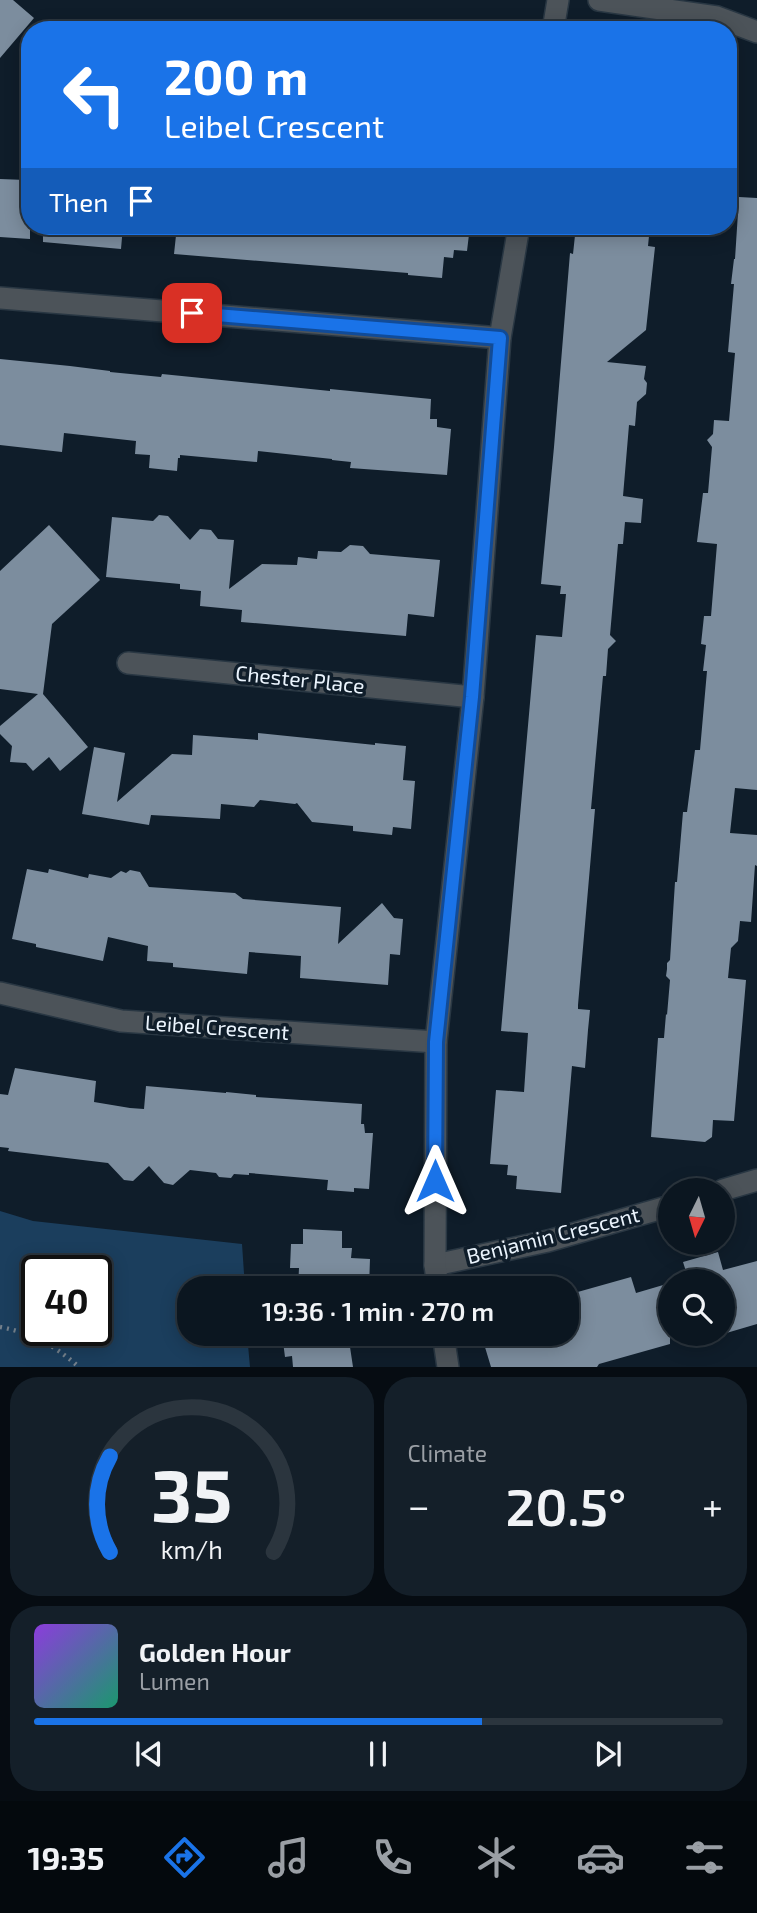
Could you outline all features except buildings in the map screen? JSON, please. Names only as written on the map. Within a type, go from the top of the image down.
[{"type":"street","points":[[554,21],[558,0]]},
{"type":"street","points":[[599,0],[717,17],[728,21]]},
{"type":"street","points":[[737,24],[757,32]]},
{"type":"street","points":[[436,1276],[436,1042],[472,697],[500,338],[517,235]]},
{"type":"street","points":[[0,298],[500,338]]},
{"type":"street","name":"Chester Place","points":[[128,663],[472,697]]},
{"type":"street","name":"Leibel Crescent","points":[[0,993],[121,1021],[436,1042]]},
{"type":"street","points":[[735,1186],[757,1180]]},
{"type":"street","name":"Benjamin Crescent","points":[[435,1265],[548,1241],[658,1209]]},
{"type":"street","points":[[445,1346],[448,1367]]},
{"type":"path","points":[[0,1327],[22,1331],[47,1343],[79,1367]]},
{"type":"shaded area","points":[[0,1211],[33,1221],[242,1244],[244,1276],[177,1276],[177,1346],[248,1346],[250,1367],[0,1367]]},
{"type":"route","points":[[192,313],[500,338],[472,697],[436,1042],[435,1181]]}]
